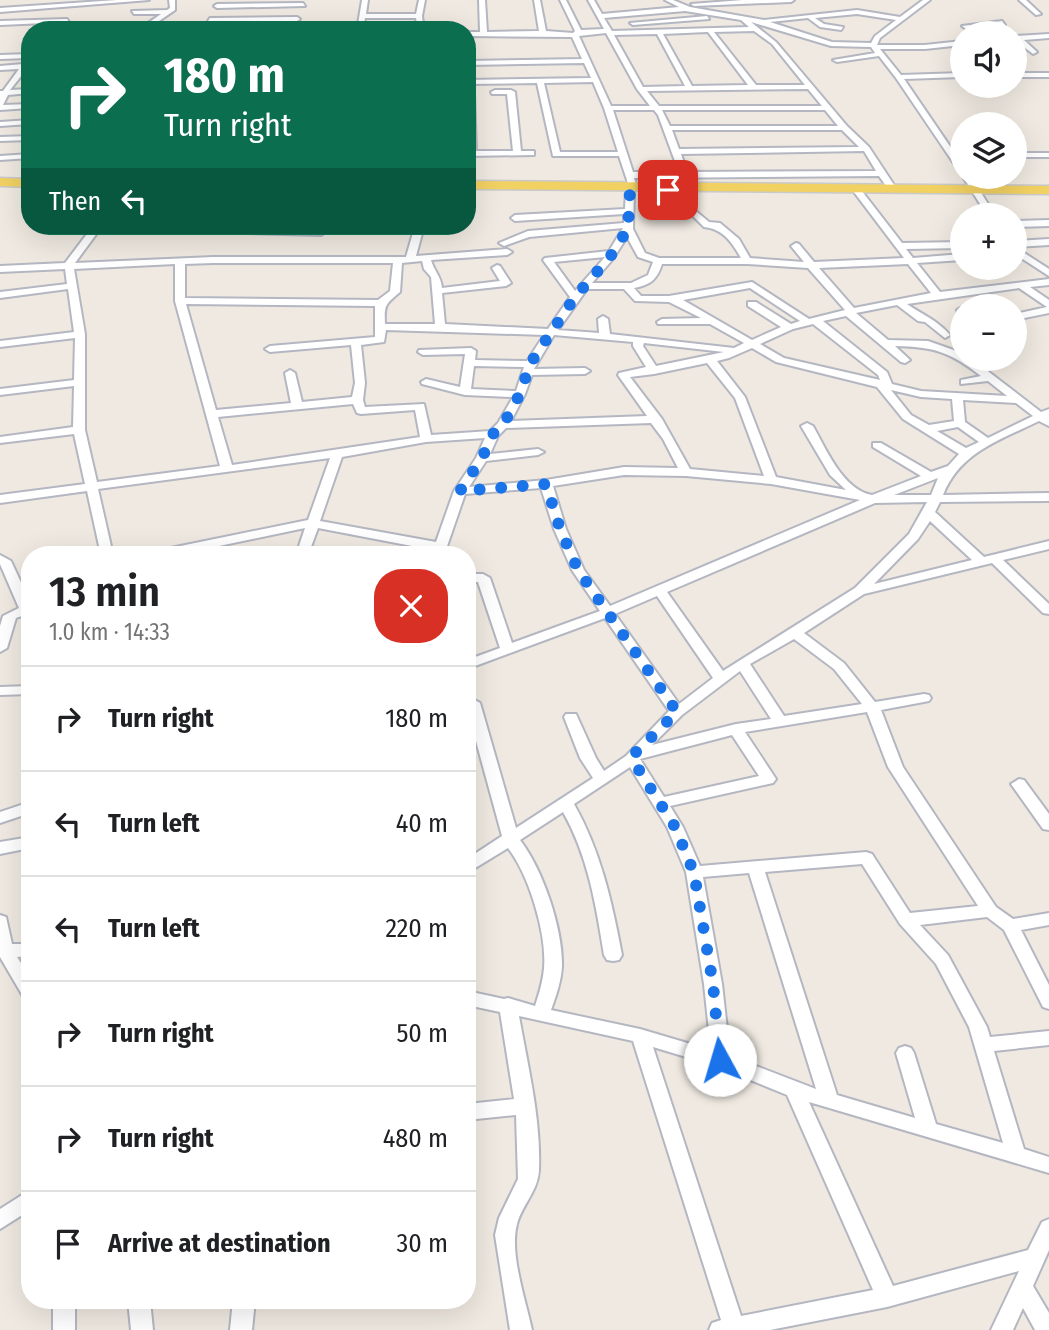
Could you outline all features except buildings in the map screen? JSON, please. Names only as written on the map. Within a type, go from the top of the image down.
[{"type":"main road","points":[[0,180],[21,180]]},
{"type":"main road","points":[[476,187],[631,184],[892,188],[1048,194]]},
{"type":"main road","points":[[631,184],[858,192],[977,192]]},
{"type":"street","points":[[9,9],[12,0]]},
{"type":"street","points":[[39,8],[44,0]]},
{"type":"street","points":[[361,21],[365,0]]},
{"type":"street","points":[[420,21],[422,0]]},
{"type":"street","points":[[482,0],[484,34]]},
{"type":"street","points":[[537,0],[543,33]]},
{"type":"street","points":[[441,546],[460,491],[520,394],[529,368],[551,332],[575,297],[623,255],[629,227],[631,184],[608,108],[563,0]]},
{"type":"street","points":[[591,0],[641,89],[669,128],[684,175]]},
{"type":"street","points":[[670,2],[791,0]]},
{"type":"street","points":[[927,0],[877,37],[876,48],[939,137],[950,147]]},
{"type":"street","points":[[1022,0],[1038,14]]},
{"type":"street","points":[[0,10],[116,1],[172,2],[174,7],[156,21],[134,21]]},
{"type":"street","points":[[739,1],[763,21],[831,44],[876,48],[950,44]]},
{"type":"street","points":[[304,2],[298,19],[210,20],[218,3],[278,5],[304,2]]},
{"type":"street","points":[[670,2],[688,9],[744,20],[763,21],[822,13]]},
{"type":"street","points":[[67,21],[82,3]]},
{"type":"street","points":[[270,19],[278,5]]},
{"type":"street","points":[[599,16],[688,9]]},
{"type":"street","points":[[749,11],[783,9],[822,13],[870,13],[902,19]]},
{"type":"street","points":[[134,12],[169,12]]},
{"type":"street","points":[[362,16],[419,16]]},
{"type":"street","points":[[809,16],[822,26],[841,28]]},
{"type":"street","points":[[476,34],[577,33],[731,17]]},
{"type":"street","points":[[744,20],[767,37],[812,87],[844,128],[866,149],[892,188]]},
{"type":"street","points":[[0,23],[21,22]]},
{"type":"street","points":[[607,30],[659,32],[753,29]]},
{"type":"street","points":[[710,31],[754,88]]},
{"type":"street","points":[[659,32],[690,89]]},
{"type":"street","points":[[1027,37],[1049,36]]},
{"type":"street","points":[[1027,46],[1034,52]]},
{"type":"street","points":[[837,60],[876,48]]},
{"type":"street","points":[[0,57],[21,60]]},
{"type":"street","points":[[476,63],[588,61]]},
{"type":"street","points":[[0,68],[21,63]]},
{"type":"street","points":[[21,71],[3,93],[0,106],[21,106]]},
{"type":"street","points":[[899,77],[950,75]]},
{"type":"street","points":[[1027,75],[1049,75]]},
{"type":"street","points":[[0,80],[15,79]]},
{"type":"street","points":[[476,82],[596,80]]},
{"type":"street","points":[[540,81],[556,154],[622,154]]},
{"type":"street","points":[[641,89],[812,87]]},
{"type":"street","points":[[3,93],[21,92]]},
{"type":"street","points":[[495,92],[511,92],[517,153]]},
{"type":"street","points":[[608,108],[828,108]]},
{"type":"street","points":[[0,124],[21,123]]},
{"type":"street","points":[[669,128],[844,128]]},
{"type":"street","points":[[0,139],[21,138]]},
{"type":"street","points":[[676,152],[866,149]]},
{"type":"street","points":[[476,154],[531,153]]},
{"type":"street","points":[[1027,155],[1049,155]]},
{"type":"street","points":[[0,158],[21,157]]},
{"type":"street","points":[[631,184],[684,175],[882,173]]},
{"type":"street","points":[[975,189],[984,203]]},
{"type":"street","points":[[858,192],[937,296]]},
{"type":"street","points":[[515,218],[630,211]]},
{"type":"street","points":[[697,215],[707,225],[717,225],[736,241],[747,261]]},
{"type":"street","points":[[1027,224],[1049,223]]},
{"type":"street","points":[[230,235],[318,241],[398,260],[506,247],[528,234],[629,227]]},
{"type":"street","points":[[623,255],[629,227]]},
{"type":"street","points":[[701,235],[725,233]]},
{"type":"street","points":[[91,235],[69,265],[80,334],[79,430],[105,546]]},
{"type":"street","points":[[411,257],[417,235]]},
{"type":"street","points":[[0,269],[180,261],[318,241]]},
{"type":"street","points":[[1027,243],[1049,242]]},
{"type":"street","points":[[899,246],[950,245]]},
{"type":"street","points":[[796,246],[850,312],[905,360]]},
{"type":"street","points":[[575,297],[548,260],[623,255],[658,261],[747,261],[830,266],[908,258],[950,257]]},
{"type":"street","points":[[426,258],[429,269],[436,277],[440,326]]},
{"type":"street","points":[[1027,259],[1049,273]]},
{"type":"street","points":[[270,349],[380,340],[380,303],[384,296],[395,292],[398,260]]},
{"type":"street","points":[[180,261],[180,301],[227,469]]},
{"type":"street","points":[[586,286],[627,286],[649,281],[658,261]]},
{"type":"street","points":[[438,291],[506,283],[497,268]]},
{"type":"street","points":[[951,294],[1049,282]]},
{"type":"street","points":[[627,286],[638,299],[669,299],[752,285],[812,322],[883,374],[884,385],[907,417],[967,453]]},
{"type":"street","points":[[1020,285],[1049,308]]},
{"type":"street","points":[[0,295],[72,286]]},
{"type":"street","points":[[686,472],[656,419],[623,375],[654,371],[735,351],[789,327],[899,302],[950,294]]},
{"type":"street","points":[[669,299],[680,302],[780,360],[921,394],[1018,400]]},
{"type":"street","points":[[180,301],[380,303]]},
{"type":"street","points":[[899,302],[922,319],[928,319],[945,335]]},
{"type":"street","points":[[752,304],[789,327]]},
{"type":"street","points":[[763,311],[786,307]]},
{"type":"street","points":[[1027,314],[1049,308]]},
{"type":"street","points":[[603,319],[605,336]]},
{"type":"street","points":[[662,322],[709,321]]},
{"type":"street","points":[[382,327],[475,323],[735,351]]},
{"type":"street","points":[[0,344],[80,334]]},
{"type":"street","points":[[639,339],[638,346],[654,371]]},
{"type":"street","points":[[356,342],[360,383],[357,400],[360,411],[420,406],[426,439]]},
{"type":"street","points":[[888,343],[928,344],[950,352]]},
{"type":"street","points":[[423,352],[471,351],[465,392]]},
{"type":"street","points":[[709,358],[740,397],[771,480]]},
{"type":"street","points":[[470,363],[586,371]]},
{"type":"street","points":[[984,371],[1018,400],[1046,417]]},
{"type":"street","points":[[289,373],[297,405]]},
{"type":"street","points":[[965,382],[992,377]]},
{"type":"street","points":[[0,392],[81,382]]},
{"type":"street","points":[[426,382],[465,392],[520,394]]},
{"type":"street","points":[[957,397],[960,423]]},
{"type":"street","points":[[212,414],[357,400]]},
{"type":"street","points":[[476,861],[633,757],[677,712],[742,663],[795,634],[860,592],[914,536],[929,513],[944,477],[967,453],[1046,417]]},
{"type":"street","points":[[0,499],[498,430],[656,419]]},
{"type":"street","points":[[927,429],[960,423],[987,442]]},
{"type":"street","points":[[807,426],[836,475],[866,498]]},
{"type":"street","points":[[0,440],[79,430]]},
{"type":"street","points":[[877,444],[928,475]]},
{"type":"street","points":[[482,458],[538,452]]},
{"type":"street","points":[[305,546],[337,454]]},
{"type":"street","points":[[476,662],[608,612],[866,498],[954,468]]},
{"type":"street","points":[[460,491],[546,484],[624,471],[686,472],[771,480],[866,498],[1046,497],[1049,512]]},
{"type":"street","points":[[546,484],[560,529],[578,570],[597,601],[608,612],[677,712]]},
{"type":"street","points":[[929,513],[980,560]]},
{"type":"street","points":[[200,546],[312,523],[416,546]]},
{"type":"street","points":[[860,592],[1049,544]]},
{"type":"street","points":[[0,559],[5,561],[21,594]]},
{"type":"street","points":[[995,559],[1048,610]]},
{"type":"street","points":[[476,578],[483,578],[508,651]]},
{"type":"street","points":[[659,590],[722,680]]},
{"type":"street","points":[[0,648],[10,616],[21,612]]},
{"type":"street","points":[[795,634],[839,666],[873,708],[895,767],[990,911],[1010,926],[1049,1002]]},
{"type":"street","points":[[742,663],[780,721]]},
{"type":"street","points":[[0,691],[21,690]]},
{"type":"street","points":[[633,757],[736,729],[924,698]]},
{"type":"street","points":[[476,714],[511,840],[521,850],[532,874],[553,964],[548,996],[541,1013]]},
{"type":"street","points":[[571,717],[588,758],[602,780]]},
{"type":"street","points":[[662,803],[768,779],[736,729]]},
{"type":"street","points":[[633,757],[662,803],[694,873],[713,984],[720,1060]]},
{"type":"street","points":[[1019,784],[1049,825]]},
{"type":"street","points":[[566,804],[582,830],[596,865],[613,955]]},
{"type":"street","points":[[0,818],[21,810]]},
{"type":"street","points":[[0,848],[21,844]]},
{"type":"street","points":[[694,873],[866,858],[906,920],[942,960],[978,1027],[1016,1155]]},
{"type":"street","points":[[756,869],[829,1100]]},
{"type":"street","points":[[906,920],[990,911]]},
{"type":"street","points":[[1010,926],[1049,919]]},
{"type":"street","points":[[0,921],[2,951],[21,980]]},
{"type":"street","points":[[2,951],[21,950]]},
{"type":"street","points":[[476,1000],[640,1035],[720,1060],[794,1090],[1049,1165]]},
{"type":"street","points":[[508,1005],[525,1106],[529,1172],[526,1186],[512,1212],[505,1234],[521,1330]]},
{"type":"street","points":[[640,1035],[727,1328],[887,1297],[1034,1258]]},
{"type":"street","points":[[983,1045],[1049,1038]]},
{"type":"street","points":[[905,1053],[928,1129]]},
{"type":"street","points":[[794,1090],[887,1297]]},
{"type":"street","points":[[476,1111],[525,1106]]},
{"type":"street","points":[[0,1220],[21,1205]]},
{"type":"street","points":[[1002,1330],[1049,1228]]},
{"type":"street","points":[[1022,1287],[1046,1330]]},
{"type":"street","points":[[64,1309],[64,1330]]},
{"type":"street","points":[[140,1309],[142,1330]]},
{"type":"street","points":[[241,1330],[243,1309]]},
{"type":"route","points":[[668,190],[630,190],[628,229],[610,257],[575,297],[530,364],[520,394],[503,425],[493,434],[482,458],[460,491],[546,484],[560,529],[578,570],[597,601],[608,612],[677,712],[632,759],[662,803],[694,873],[713,984],[720,1060]]}]
